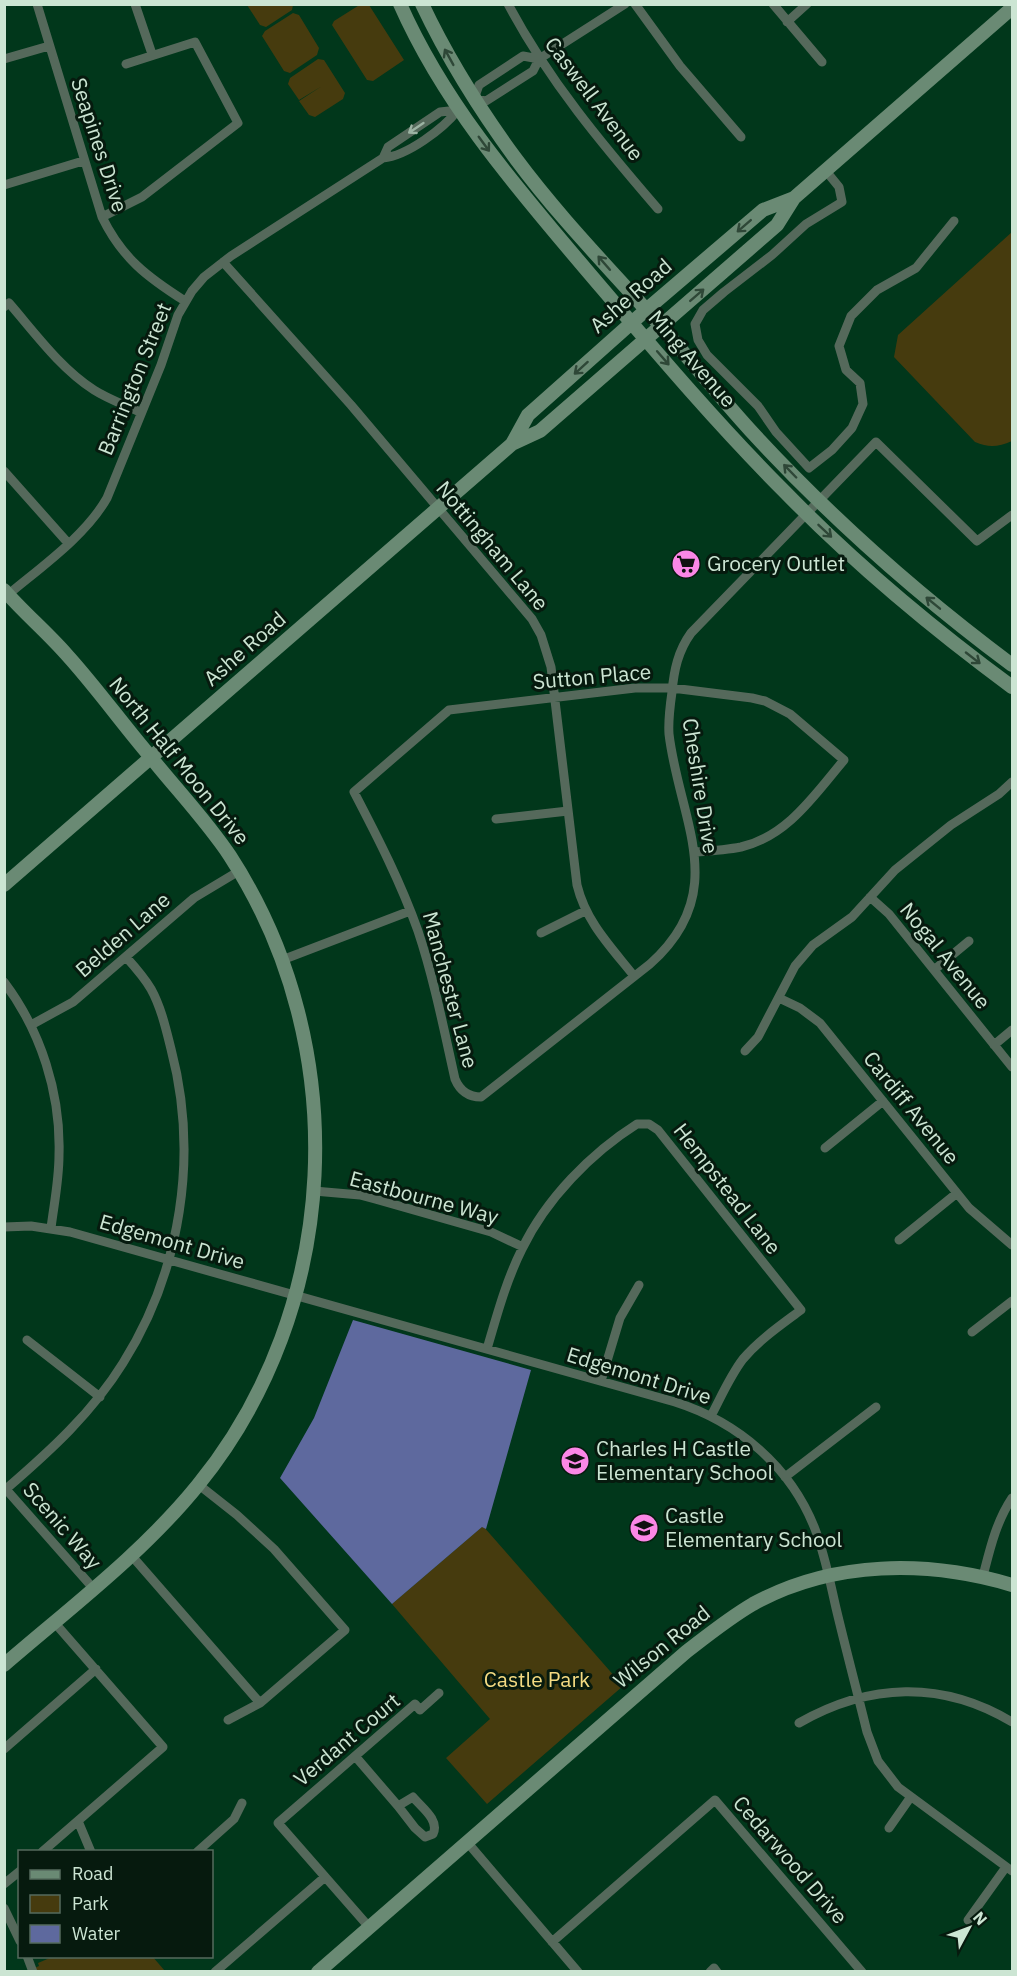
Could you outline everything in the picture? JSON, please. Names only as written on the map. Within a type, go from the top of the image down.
[{"type":"street","name":"Seapines Drive","points":[[37,4],[83,161],[102,217],[118,245],[130,260],[156,283],[185,301]]},
{"type":"street","points":[[135,4],[152,54]]},
{"type":"street","name":"Ming Avenue","points":[[400,4],[458,110],[524,197],[738,444],[807,514],[905,603],[1012,687]]},
{"type":"street","name":"Ming Avenue","points":[[422,4],[452,63],[517,160],[751,430],[820,501],[917,590],[1012,665]]},
{"type":"street","name":"Caswell Avenue","points":[[508,4],[539,59],[570,104],[658,209]]},
{"type":"street","points":[[424,50],[455,91],[486,101],[533,71],[539,59],[625,4]]},
{"type":"street","points":[[635,4],[680,66],[741,137]]},
{"type":"street","points":[[773,4],[822,62]]},
{"type":"street","points":[[787,22],[807,4]]},
{"type":"street","name":"Ashe Road","points":[[4,885],[512,444],[540,432],[777,225],[794,198],[1012,8]]},
{"type":"street","points":[[102,217],[142,197],[238,123],[195,42],[126,64]]},
{"type":"street","points":[[4,59],[49,46]]},
{"type":"street","points":[[474,99],[479,85],[523,56],[539,59]]},
{"type":"street","points":[[458,110],[472,114],[517,160]]},
{"type":"street","name":"Barrington Street","points":[[6,594],[92,522],[107,498],[161,365],[178,315],[185,301],[204,277],[223,262],[382,158],[388,147],[440,112],[458,110]]},
{"type":"street","name":"Barrington Street","points":[[382,158],[395,157],[447,124],[458,110]]},
{"type":"street","points":[[4,184],[83,161]]},
{"type":"street","points":[[826,171],[839,187],[842,202],[806,224],[772,255],[724,292],[703,310],[695,324],[698,340],[707,355],[758,406],[776,432],[809,468],[832,450],[852,428],[863,404],[860,383],[846,370],[838,346],[851,316],[877,290],[916,268],[954,220]]},
{"type":"street","name":"Ashe Road","points":[[512,444],[528,415],[646,310],[763,210],[794,198]]},
{"type":"street","name":"Nottingham Lane","points":[[223,262],[351,405],[532,619],[547,651],[555,698],[577,885],[591,922],[634,976]]},
{"type":"street","points":[[7,305],[80,380],[104,396],[140,412]]},
{"type":"street","name":"Cheshire Drive","points":[[469,1096],[487,1095],[634,976],[667,947],[684,920],[694,886],[695,852],[669,733],[672,688],[679,654],[691,633],[876,442],[977,541],[1012,516]]},
{"type":"street","points":[[4,471],[68,543]]},
{"type":"street","name":"North Half Moon Drive","points":[[4,1665],[131,1555],[175,1513],[199,1485],[233,1436],[261,1388],[296,1295],[305,1256],[314,1191],[316,1134],[310,1069],[303,1032],[282,960],[257,904],[238,871],[190,803],[68,655],[6,594]]},
{"type":"street","name":"Sutton Place","points":[[354,792],[449,710],[635,688],[672,688],[752,698],[771,704],[790,714],[844,760],[798,814],[772,834],[742,846],[695,852]]},
{"type":"street","points":[[745,1051],[758,1037],[802,956],[813,945],[852,917],[895,870],[951,825],[1012,784]]},
{"type":"street","name":"Manchester Lane","points":[[354,792],[381,843],[411,911],[429,967],[455,1079],[458,1086],[469,1096]]},
{"type":"street","points":[[496,819],[568,811]]},
{"type":"street","name":"Belden Lane","points":[[31,1025],[73,1002],[194,898],[238,871]]},
{"type":"street","name":"Nogal Avenue","points":[[870,897],[889,914],[1012,1067]]},
{"type":"street","points":[[282,960],[411,911]]},
{"type":"street","points":[[541,933],[585,911]]},
{"type":"street","points":[[934,969],[969,941]]},
{"type":"street","points":[[5,1488],[62,1439],[100,1397],[150,1313],[169,1260],[176,1230],[184,1174],[180,1089],[159,1007],[144,978],[126,957]]},
{"type":"street","points":[[4,982],[31,1025],[51,1080],[59,1128],[58,1177],[51,1228]]},
{"type":"street","name":"Cardiff Avenue","points":[[779,998],[811,1015],[820,1023],[957,1193],[977,1216],[1012,1245]]},
{"type":"street","points":[[994,1045],[1012,1030]]},
{"type":"street","points":[[825,1148],[883,1101]]},
{"type":"street","name":"Hempstead Lane","points":[[487,1349],[504,1291],[523,1247],[556,1196],[590,1161],[637,1124],[644,1123],[654,1126],[801,1310],[754,1347],[743,1359],[711,1416]]},
{"type":"street","name":"Eastbourne Way","points":[[314,1191],[360,1195],[375,1199],[491,1232],[523,1247]]},
{"type":"street","points":[[898,1240],[957,1193]]},
{"type":"street","name":"Edgemont Drive","points":[[4,1227],[51,1228],[296,1295],[675,1402],[711,1416],[737,1431],[758,1447],[785,1477],[798,1495],[814,1528],[867,1732],[878,1761],[898,1787],[910,1798],[1009,1869]]},
{"type":"street","points":[[601,1382],[620,1318],[639,1285]]},
{"type":"street","points":[[972,1332],[1012,1301]]},
{"type":"street","points":[[27,1340],[100,1397]]},
{"type":"street","points":[[785,1477],[876,1407]]},
{"type":"street","points":[[199,1485],[268,1543],[345,1630],[260,1703],[228,1720]]},
{"type":"street","name":"Scenic Way","points":[[5,1488],[93,1588]]},
{"type":"street","points":[[983,1576],[999,1521],[1012,1498]]},
{"type":"street","points":[[131,1555],[260,1703]]},
{"type":"street","name":"Wilson Road","points":[[318,1971],[686,1652],[719,1626],[754,1604],[800,1584],[856,1571],[902,1568],[935,1569],[983,1576],[1012,1585]]},
{"type":"street","points":[[43,1850],[163,1747],[54,1622]]},
{"type":"street","points":[[4,1749],[96,1670]]},
{"type":"street","points":[[799,1723],[820,1711],[858,1697],[903,1691],[944,1695],[981,1706],[1012,1722]]},
{"type":"street","name":"Verdant Court","points":[[325,1876],[278,1823],[415,1704],[420,1710],[439,1693]]},
{"type":"street","points":[[355,1756],[415,1828],[425,1836],[434,1834],[435,1821],[413,1797],[398,1806]]},
{"type":"street","points":[[889,1828],[910,1798]]},
{"type":"street","name":"Cedarwood Drive","points":[[552,1941],[715,1800],[862,1971]]},
{"type":"street","points":[[198,1850],[234,1819],[242,1803]]},
{"type":"street","points":[[78,1821],[91,1850]]},
{"type":"street","points":[[467,1842],[578,1971]]},
{"type":"street","points":[[968,1920],[1009,1869]]},
{"type":"street","points":[[4,1884],[18,1873]]},
{"type":"street","points":[[215,1971],[325,1876],[369,1927]]},
{"type":"street","points":[[4,1908],[18,1937]]},
{"type":"street","points":[[710,1971],[714,1968],[717,1971]]},
{"type":"green space","points":[[361,4],[369,5],[404,60],[373,81],[367,80],[332,25],[334,21]]},
{"type":"green space","points":[[247,5],[293,5],[292,10],[266,27],[260,25]]},
{"type":"green space","points":[[293,13],[299,15],[319,48],[317,55],[290,73],[284,71],[262,36],[265,31]]},
{"type":"green space","points":[[318,59],[324,60],[345,93],[343,99],[315,117],[309,115],[299,101],[322,86],[299,100],[288,84],[290,78]]},
{"type":"green space","points":[[1012,232],[1012,441],[998,446],[989,446],[975,442],[894,357],[898,335]]},
{"type":"green space","name":"Castle Park","points":[[483,1526],[623,1686],[487,1804],[446,1758],[490,1719],[392,1604]]},
{"type":"green space","points":[[50,1958],[154,1958],[165,1971],[34,1972],[32,1969],[39,1966],[38,1963]]},
{"type":"water","points":[[353,1320],[531,1370],[486,1529],[482,1527],[392,1604],[280,1478],[314,1418]]},
{"type":"place","name":"Grocery Outlet","points":[[686,564]]},
{"type":"place","name":"Charles H Castle Elementary School","points":[[575,1461]]},
{"type":"place","name":"Castle Elementary School","points":[[644,1528]]}]
